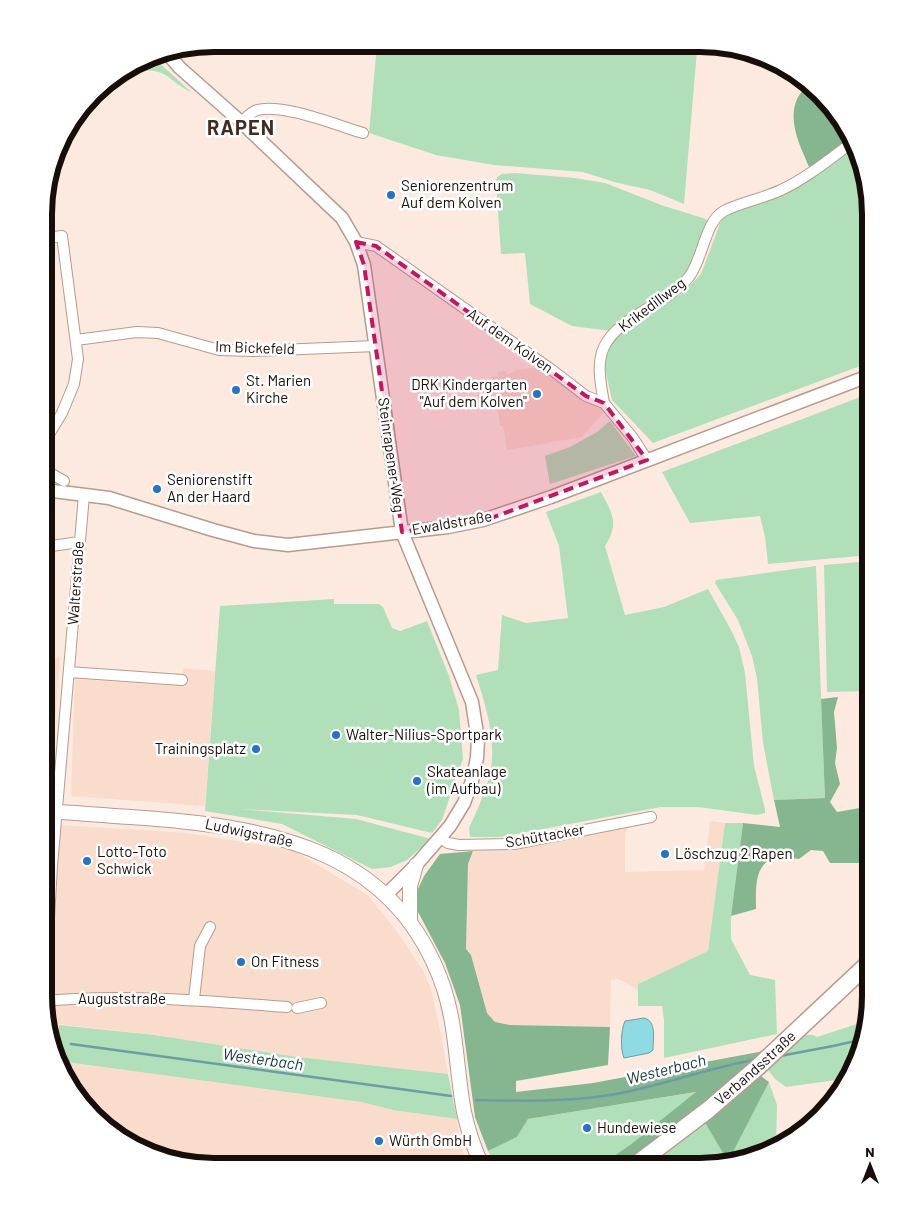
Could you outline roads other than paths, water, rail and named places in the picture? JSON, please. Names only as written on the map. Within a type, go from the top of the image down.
[{"type":"main road","name":"Ludwigstraße","points":[[52,811],[215,825],[270,835],[307,846],[344,864],[386,895],[410,922],[433,960],[446,996],[454,1029],[464,1112],[469,1133],[479,1158]]},
{"type":"main road","points":[[410,922],[410,886],[416,865]]},
{"type":"main road","name":"Verbandsstraße","points":[[645,1158],[708,1110],[769,1057],[862,969]]},
{"type":"street","name":"Steinrapener Weg","points":[[172,58],[342,218],[356,242],[364,265],[402,532],[472,702],[478,740],[477,758],[472,781],[464,803],[440,838],[386,895]]},
{"type":"street","points":[[241,122],[254,111],[269,108],[363,133]]},
{"type":"street","name":"Krikedillweg","points":[[604,403],[600,381],[600,364],[604,347],[613,333],[672,294],[689,277],[698,264],[714,218],[724,211],[783,189],[847,146]]},
{"type":"street","points":[[52,237],[62,236],[78,359],[74,384],[62,413],[52,430]]},
{"type":"street","name":"Auf dem Kolven","points":[[356,242],[376,246],[586,396],[604,403],[633,438],[647,460]]},
{"type":"street","name":"Im Bickefeld","points":[[76,340],[137,332],[158,333],[219,350],[253,351],[376,346]]},
{"type":"street","name":"Ewaldstraße","points":[[52,491],[108,498],[213,530],[254,540],[288,545],[448,527],[482,520],[862,378]]},
{"type":"street","points":[[52,474],[64,481]]},
{"type":"street","name":"Walterstraße","points":[[52,796],[69,672],[84,495]]},
{"type":"street","points":[[52,546],[79,542]]},
{"type":"street","points":[[69,672],[182,680]]},
{"type":"street","name":"Schüttacker","points":[[440,838],[448,843],[459,845],[514,844],[651,817]]},
{"type":"street","points":[[194,999],[200,946],[210,926]]},
{"type":"street","name":"Auguststraße","points":[[52,1001],[145,997],[292,1007],[320,1003]]},
{"type":"water","points":[[644,1018],[653,1027],[653,1050],[649,1053],[624,1058],[622,1039],[625,1021]]},
{"type":"waterway","name":"Westerbach","points":[[780,1056],[856,1041]]},
{"type":"waterway","name":"Westerbach","points":[[71,1044],[451,1096]]},
{"type":"waterway","name":"Westerbach","points":[[476,1100],[560,1100],[610,1095],[755,1060]]},
{"type":"place","name":"Seniorenzentrum Auf dem Kolven","points":[[391,195]]},
{"type":"place","name":"St. Marien Kirche","points":[[236,390]]},
{"type":"place","name":"DRK Kindergarten \"Auf dem Kolven\"","points":[[537,394]]},
{"type":"place","name":"Seniorenstift An der Haard","points":[[157,489]]},
{"type":"place","name":"Walter-Nilius-Sportpark","points":[[336,735]]},
{"type":"place","name":"Trainingsplatz","points":[[256,749]]},
{"type":"place","name":"Skateanlage (im Aufbau)","points":[[417,781]]},
{"type":"place","name":"Löschzug 2 Rapen","points":[[665,854]]},
{"type":"place","name":"Lotto-Toto Schwick","points":[[87,861]]},
{"type":"place","name":"On Fitness","points":[[241,962]]},
{"type":"place","name":"Hundewiese","points":[[587,1128]]},
{"type":"place","name":"Würth GmbH","points":[[379,1141]]},
{"type":"district","name":"RAPEN","points":[[241,128]]}]
